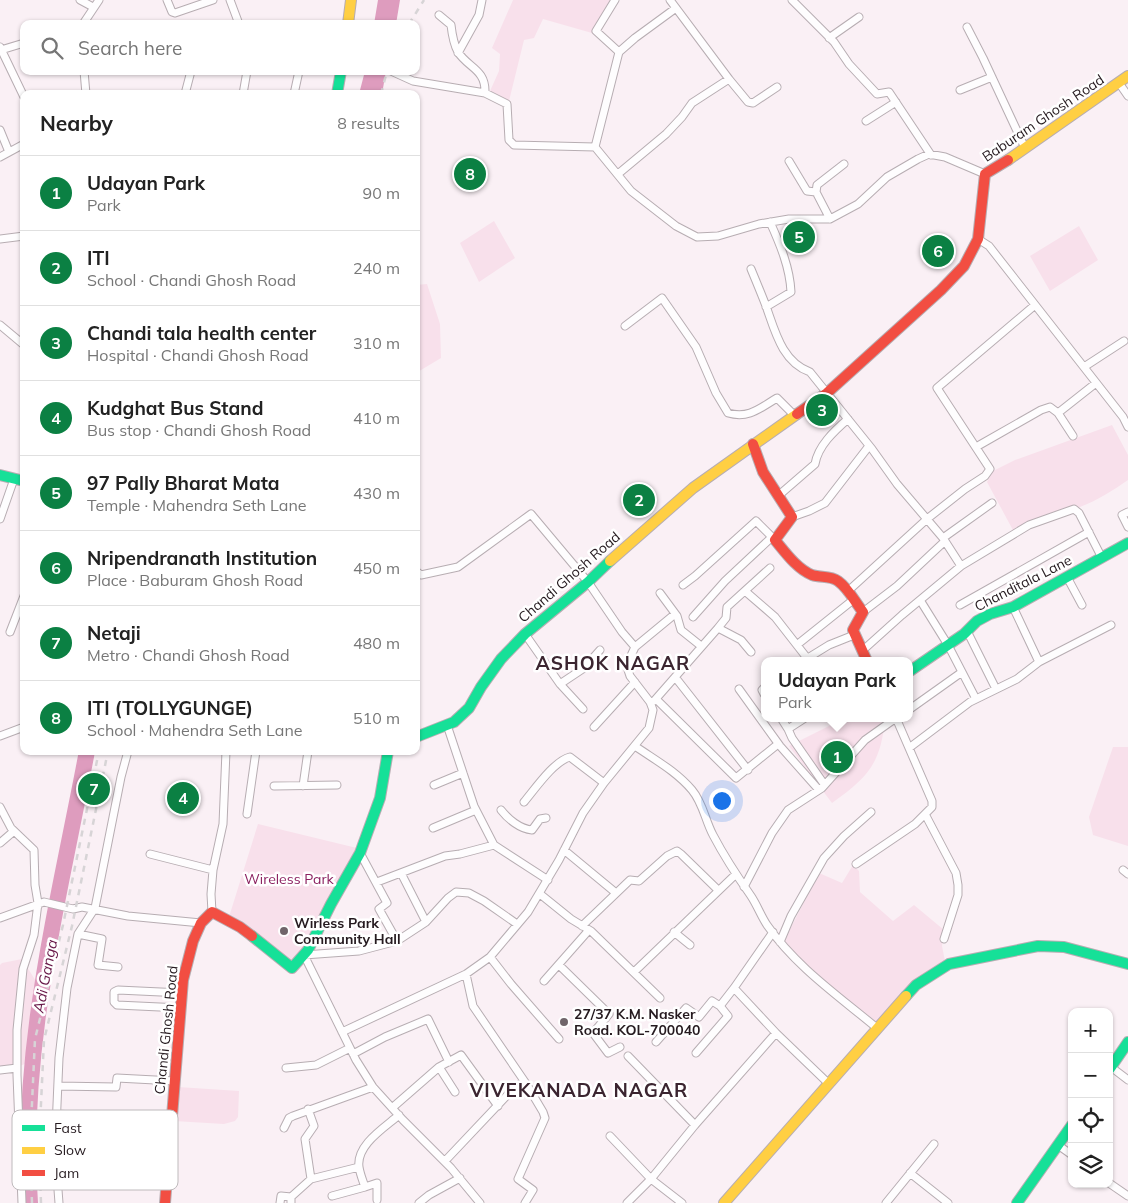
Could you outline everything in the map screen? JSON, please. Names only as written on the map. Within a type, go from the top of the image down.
[{"type":"street","points":[[80,0],[93,7]]},
{"type":"street","points":[[85,20],[99,0]]},
{"type":"street","points":[[167,0],[172,12],[175,14],[213,0]]},
{"type":"street","points":[[230,0],[238,20]]},
{"type":"street","points":[[348,20],[351,0]]},
{"type":"street","points":[[458,53],[480,15],[482,0]]},
{"type":"street","points":[[615,0],[596,31],[619,52]]},
{"type":"street","points":[[670,0],[748,102],[753,103],[777,87]]},
{"type":"street","points":[[792,0],[830,38],[849,64],[877,94],[889,92],[931,155]]},
{"type":"street","points":[[595,147],[619,52],[676,8]]},
{"type":"street","points":[[439,15],[450,25],[452,40],[458,53],[477,70],[485,84],[485,93]]},
{"type":"street","points":[[830,38],[859,17]]},
{"type":"street","points":[[967,27],[1025,148]]},
{"type":"street","points":[[20,44],[1,49],[21,90]]},
{"type":"street","points":[[84,75],[86,90]]},
{"type":"street","points":[[186,90],[190,75]]},
{"type":"street","points":[[244,90],[246,75]]},
{"type":"street","points":[[295,90],[298,75]]},
{"type":"street","points":[[338,90],[340,75]]},
{"type":"street","points":[[401,75],[413,80],[485,93],[507,104],[509,140],[514,145],[595,147],[631,191],[676,226],[697,237],[718,236],[770,222],[789,219],[830,219],[858,204],[887,177],[918,159],[931,155],[945,157],[985,174]]},
{"type":"street","name":"Baburam Ghosh Road","points":[[827,393],[964,266],[978,240],[985,174],[1128,76]]},
{"type":"street","points":[[960,90],[992,77]]},
{"type":"street","points":[[618,174],[666,134],[682,118],[692,103],[729,79]]},
{"type":"street","points":[[1119,83],[1128,96]]},
{"type":"street","points":[[866,121],[896,102]]},
{"type":"street","points":[[0,130],[9,152]]},
{"type":"street","points":[[0,157],[20,146]]},
{"type":"street","points":[[789,161],[807,191],[816,192]]},
{"type":"street","points":[[830,219],[816,192],[817,185],[844,164]]},
{"type":"street","points":[[766,307],[791,292],[786,265],[770,222]]},
{"type":"street","points":[[0,239],[20,236]]},
{"type":"street","points":[[978,240],[989,246],[1123,417],[1128,427]]},
{"type":"street","points":[[751,269],[776,338],[795,364],[810,372],[897,484],[944,539],[961,566]]},
{"type":"street","points":[[625,326],[662,298],[696,347],[716,393],[728,413],[739,416],[754,412],[777,398],[794,415]]},
{"type":"street","points":[[798,644],[850,596],[927,519],[985,476],[990,469],[937,388],[1035,305]]},
{"type":"street","points":[[2,329],[20,342]]},
{"type":"street","points":[[1084,367],[1124,341]]},
{"type":"street","points":[[1058,413],[1096,383]]},
{"type":"street","name":"Chandi Ghosh Road","points":[[420,736],[454,722],[469,708],[481,686],[525,634],[588,582],[693,488],[752,444],[827,393]]},
{"type":"street","points":[[976,447],[1041,410],[1050,407],[1058,413],[1073,436]]},
{"type":"street","points":[[778,496],[815,464],[816,458],[824,444],[833,432],[848,419]]},
{"type":"street","points":[[752,444],[763,472],[792,517]]},
{"type":"street","points":[[693,617],[725,581],[774,538],[792,517],[825,503],[869,446]]},
{"type":"street","points":[[0,474],[19,480],[0,520]]},
{"type":"street","points":[[865,657],[853,630],[863,612],[897,586],[944,539],[992,503]]},
{"type":"street","points":[[862,651],[961,566],[1029,525],[1074,509],[1079,513],[1102,558]]},
{"type":"street","points":[[1128,512],[1122,515],[1128,527]]},
{"type":"street","points":[[420,574],[458,567],[531,514],[588,582],[622,632],[635,647]]},
{"type":"street","points":[[683,585],[756,520],[802,569],[821,578],[832,578],[839,582],[863,612]]},
{"type":"street","points":[[960,605],[1089,532]]},
{"type":"street","name":"Chanditala Lane","points":[[913,669],[990,614],[1013,607],[1128,543]]},
{"type":"street","points":[[342,1032],[413,997],[466,974],[490,957],[528,912],[540,894],[583,813],[604,783],[649,728],[654,702],[726,618],[727,607],[770,568]]},
{"type":"street","points":[[1067,577],[1082,605]]},
{"type":"street","points":[[745,591],[775,617],[798,644],[804,657]]},
{"type":"street","points":[[660,593],[675,614],[681,630],[701,646]]},
{"type":"street","points":[[920,600],[948,645],[976,699]]},
{"type":"street","points":[[10,632],[20,606]]},
{"type":"street","points":[[1013,607],[1039,662]]},
{"type":"street","points":[[675,614],[635,647],[628,665],[628,670],[635,682],[736,778],[778,744]]},
{"type":"street","points":[[909,748],[970,702],[1017,679],[1039,662],[1111,624]]},
{"type":"street","points":[[718,628],[741,640],[751,652]]},
{"type":"street","points":[[967,631],[996,689]]},
{"type":"street","points":[[525,634],[560,684],[583,708]]},
{"type":"street","points":[[808,657],[829,645],[854,635]]},
{"type":"street","points":[[560,684],[584,668],[600,650]]},
{"type":"street","points":[[913,707],[962,672]]},
{"type":"street","points":[[675,677],[748,770]]},
{"type":"street","points":[[594,727],[635,682]]},
{"type":"street","points":[[739,689],[761,720]]},
{"type":"street","points":[[762,722],[778,744],[819,790]]},
{"type":"street","points":[[784,722],[792,738],[824,784]]},
{"type":"street","points":[[788,729],[799,722]]},
{"type":"street","points":[[744,887],[760,853],[788,810],[819,790],[865,740],[890,722]]},
{"type":"street","points":[[856,864],[914,824],[932,807],[932,801],[898,722]]},
{"type":"street","points":[[447,726],[476,810],[494,845],[548,880]]},
{"type":"street","points":[[0,736],[20,728]]},
{"type":"street","points":[[635,746],[680,776],[694,792],[703,808],[711,832],[780,942],[805,968],[878,1029]]},
{"type":"street","points":[[57,1110],[59,1058],[67,988],[78,934],[95,908],[127,755]]},
{"type":"street","points":[[226,755],[223,824],[210,894],[212,912],[240,928],[292,968],[304,955],[317,934],[331,904],[360,853],[380,798],[387,755]]},
{"type":"street","points":[[248,814],[255,755]]},
{"type":"street","points":[[304,786],[308,755]]},
{"type":"street","points":[[524,802],[547,775],[565,759],[570,758],[576,761],[604,783]]},
{"type":"street","points":[[434,785],[463,773]]},
{"type":"street","points":[[274,786],[337,784]]},
{"type":"street","points":[[1,809],[13,829],[34,850],[35,885],[41,903],[24,968],[17,1030],[19,1110]]},
{"type":"street","points":[[433,828],[476,810]]},
{"type":"street","points":[[501,810],[507,818],[526,830],[532,830],[540,820],[546,818]]},
{"type":"street","points":[[780,942],[791,916],[824,858],[844,836],[871,812]]},
{"type":"street","points":[[925,814],[956,873],[958,885],[958,895],[944,939]]},
{"type":"street","points":[[0,843],[13,829]]},
{"type":"street","points":[[377,882],[445,856],[494,845]]},
{"type":"street","points":[[564,850],[616,893]]},
{"type":"street","points":[[544,981],[616,893],[630,880],[639,881],[667,856],[677,852],[681,854],[718,890]]},
{"type":"street","points":[[360,853],[388,903],[379,909],[397,941]]},
{"type":"street","points":[[150,854],[213,870]]},
{"type":"street","points":[[401,874],[426,922]]},
{"type":"street","points":[[634,972],[736,874]]},
{"type":"street","points":[[304,955],[359,951],[397,941],[426,922],[456,892],[469,893],[517,924]]},
{"type":"street","points":[[540,894],[586,928],[660,998]]},
{"type":"street","points":[[0,918],[41,903],[73,909],[82,907],[95,908],[128,916],[201,923]]},
{"type":"street","name":"Chandi Ghosh Road","points":[[171,1110],[183,980],[192,941],[201,923],[212,912]]},
{"type":"street","points":[[674,932],[690,944]]},
{"type":"street","points":[[720,1006],[772,932]]},
{"type":"street","points":[[78,934],[102,939],[98,965],[118,967]]},
{"type":"street","points":[[724,1203],[916,985],[949,964],[1038,946],[1064,947],[1128,964]]},
{"type":"street","points":[[304,955],[342,1032],[373,1087],[398,1115],[445,1161],[480,1203]]},
{"type":"street","points":[[490,957],[559,1039]]},
{"type":"street","points":[[559,965],[609,1014],[593,1033],[608,1053],[620,1047]]},
{"type":"street","points":[[466,974],[473,1006],[525,1082],[545,1118],[518,1179],[533,1190],[525,1203]]},
{"type":"street","points":[[734,988],[776,1033],[829,1084]]},
{"type":"street","points":[[181,1008],[117,1005],[114,1002],[114,992],[118,990],[182,994]]},
{"type":"street","points":[[656,1042],[686,1008],[699,1017],[712,1000],[728,1016],[696,1053]]},
{"type":"street","points":[[286,1068],[316,1065],[428,1019],[449,1062]]},
{"type":"street","points":[[627,1203],[651,1180],[695,1125],[776,1033]]},
{"type":"street","points":[[1113,1064],[1128,1042]]},
{"type":"street","points":[[392,1108],[439,1067],[461,1055],[498,1106]]},
{"type":"street","points":[[628,1056],[695,1125]]},
{"type":"street","points":[[439,1067],[455,1092]]},
{"type":"street","points":[[0,1070],[17,1068]]},
{"type":"street","points":[[1113,1071],[1128,1080]]},
{"type":"street","points":[[58,1086],[116,1087],[117,1078],[174,1081]]},
{"type":"street","points":[[445,1161],[514,1088],[525,1082]]},
{"type":"street","points":[[284,1128],[289,1118],[308,1109],[373,1087]]},
{"type":"street","points":[[308,1109],[314,1126],[305,1139],[310,1178]]},
{"type":"street","points":[[365,1187],[359,1167],[360,1158],[369,1142],[398,1115]]},
{"type":"street","points":[[1017,1203],[1068,1131]]},
{"type":"street","points":[[610,1136],[651,1180],[681,1203]]},
{"type":"street","points":[[886,1203],[934,1144]]},
{"type":"street","points":[[1058,1145],[1068,1152]]},
{"type":"street","points":[[280,1203],[281,1196],[291,1200],[310,1178],[359,1167]]},
{"type":"street","points":[[910,1173],[948,1203]]},
{"type":"street","points":[[419,1203],[429,1195],[460,1178]]},
{"type":"street","points":[[332,1196],[377,1183],[377,1200]]},
{"type":"street","points":[[1113,1185],[1128,1196]]},
{"type":"street","points":[[22,1190],[22,1203]]},
{"type":"street","points":[[58,1190],[59,1203]]},
{"type":"street","name":"Chandi Ghosh Road","points":[[165,1203],[166,1190]]},
{"type":"green space","points":[[513,0],[610,0],[592,33],[543,19],[534,38],[524,40],[509,101],[490,91],[499,71],[500,54],[492,48]]},
{"type":"green space","points":[[494,221],[515,258],[479,282],[460,243]]},
{"type":"green space","points":[[1079,226],[1098,260],[1050,291],[1030,256]]},
{"type":"green space","points":[[427,284],[440,324],[441,358],[420,371],[420,285]]},
{"type":"green space","points":[[1112,425],[1128,455],[1128,480],[1087,504],[1038,521],[1014,532],[987,482],[993,471],[1015,460]]},
{"type":"green space","points":[[837,722],[884,722],[880,747],[870,768],[864,777],[832,803],[789,746]]},
{"type":"green space","points":[[1113,747],[1128,747],[1128,846],[1093,835],[1089,817]]},
{"type":"green space","name":"Wireless Park","points":[[258,824],[361,849],[307,948],[292,964],[229,917]]},
{"type":"green space","points":[[853,865],[859,871],[860,892],[893,921],[914,905],[944,930],[942,946],[945,961],[934,967],[916,982],[899,1000],[877,1029],[808,968],[784,941],[819,873],[842,883]]},
{"type":"green space","points":[[22,959],[39,986],[30,1062],[4,1072],[0,1069],[0,965]]},
{"type":"green space","points":[[178,1087],[239,1091],[238,1117],[235,1121],[224,1124],[178,1121],[178,1110],[175,1110]]},
{"type":"shaded area","points":[[378,0],[400,0],[397,20],[375,20]]},
{"type":"shaded area","points":[[364,75],[385,75],[383,90],[360,90]]},
{"type":"waterway","name":"Adi Ganga","points":[[29,1110],[36,1032],[44,976],[86,755]]},
{"type":"waterway","name":"Adi Ganga","points":[[30,1190],[30,1203]]},
{"type":"railway","points":[[412,20],[424,0]]},
{"type":"railway","points":[[382,90],[386,75]]},
{"type":"railway","points":[[32,1110],[35,1039],[63,925],[98,755]]},
{"type":"railway","points":[[41,1110],[44,1040],[72,926],[107,755]]},
{"type":"railway","points":[[32,1190],[32,1203]]},
{"type":"railway","points":[[41,1190],[41,1203]]},
{"type":"traffic: fast","points":[[338,90],[340,75]]},
{"type":"traffic: fast","points":[[0,475],[20,480]]},
{"type":"traffic: fast","points":[[913,669],[964,634],[977,621],[990,614],[1013,607],[1128,543]]},
{"type":"traffic: fast","points":[[420,735],[454,722],[469,708],[501,659],[525,634],[588,582],[610,561]]},
{"type":"traffic: fast","points":[[252,936],[292,968],[308,950],[360,853],[380,798],[387,755]]},
{"type":"traffic: fast","points":[[906,996],[916,985],[949,964],[1038,946],[1064,947],[1128,964]]},
{"type":"traffic: fast","points":[[1113,1064],[1128,1042]]},
{"type":"traffic: fast","points":[[1017,1203],[1068,1131]]},
{"type":"traffic: slow","points":[[348,20],[351,0]]},
{"type":"traffic: slow","points":[[1008,160],[1128,76]]},
{"type":"traffic: slow","points":[[610,561],[693,488],[797,414]]},
{"type":"traffic: slow","points":[[724,1203],[906,996]]},
{"type":"traffic: jam","points":[[797,414],[827,393],[941,290],[964,266],[978,239],[985,174],[1008,160]]},
{"type":"traffic: jam","points":[[753,444],[763,472],[792,517],[775,540],[801,569],[812,575],[835,579],[849,592],[863,612],[853,630],[865,657]]},
{"type":"traffic: jam","points":[[173,1110],[183,980],[193,941],[201,923],[212,912],[240,927],[252,936]]},
{"type":"traffic: jam","points":[[165,1203],[166,1190]]},
{"type":"place","name":"ITI (TOLLYGUNGE)","points":[[470,174]]},
{"type":"place","name":"97 Pally Bharat Mata","points":[[799,237]]},
{"type":"place","name":"Nripendranath Institution","points":[[938,251]]},
{"type":"place","name":"Chandi tala health center","points":[[822,410]]},
{"type":"place","name":"ITI","points":[[639,500]]},
{"type":"place","name":"Udayan Park","points":[[837,757]]},
{"type":"place","name":"Netaji","points":[[94,789]]},
{"type":"place","name":"Kudghat Bus Stand","points":[[183,798]]},
{"type":"place","name":"Wirless Park Community Hall","points":[[284,931]]},
{"type":"place","name":"27/37 K.M. Nasker Road. KOL-700040","points":[[564,1022]]},
{"type":"district","name":"ASHOK NAGAR","points":[[613,663]]},
{"type":"district","name":"VIVEKANADA NAGAR","points":[[579,1090]]}]
